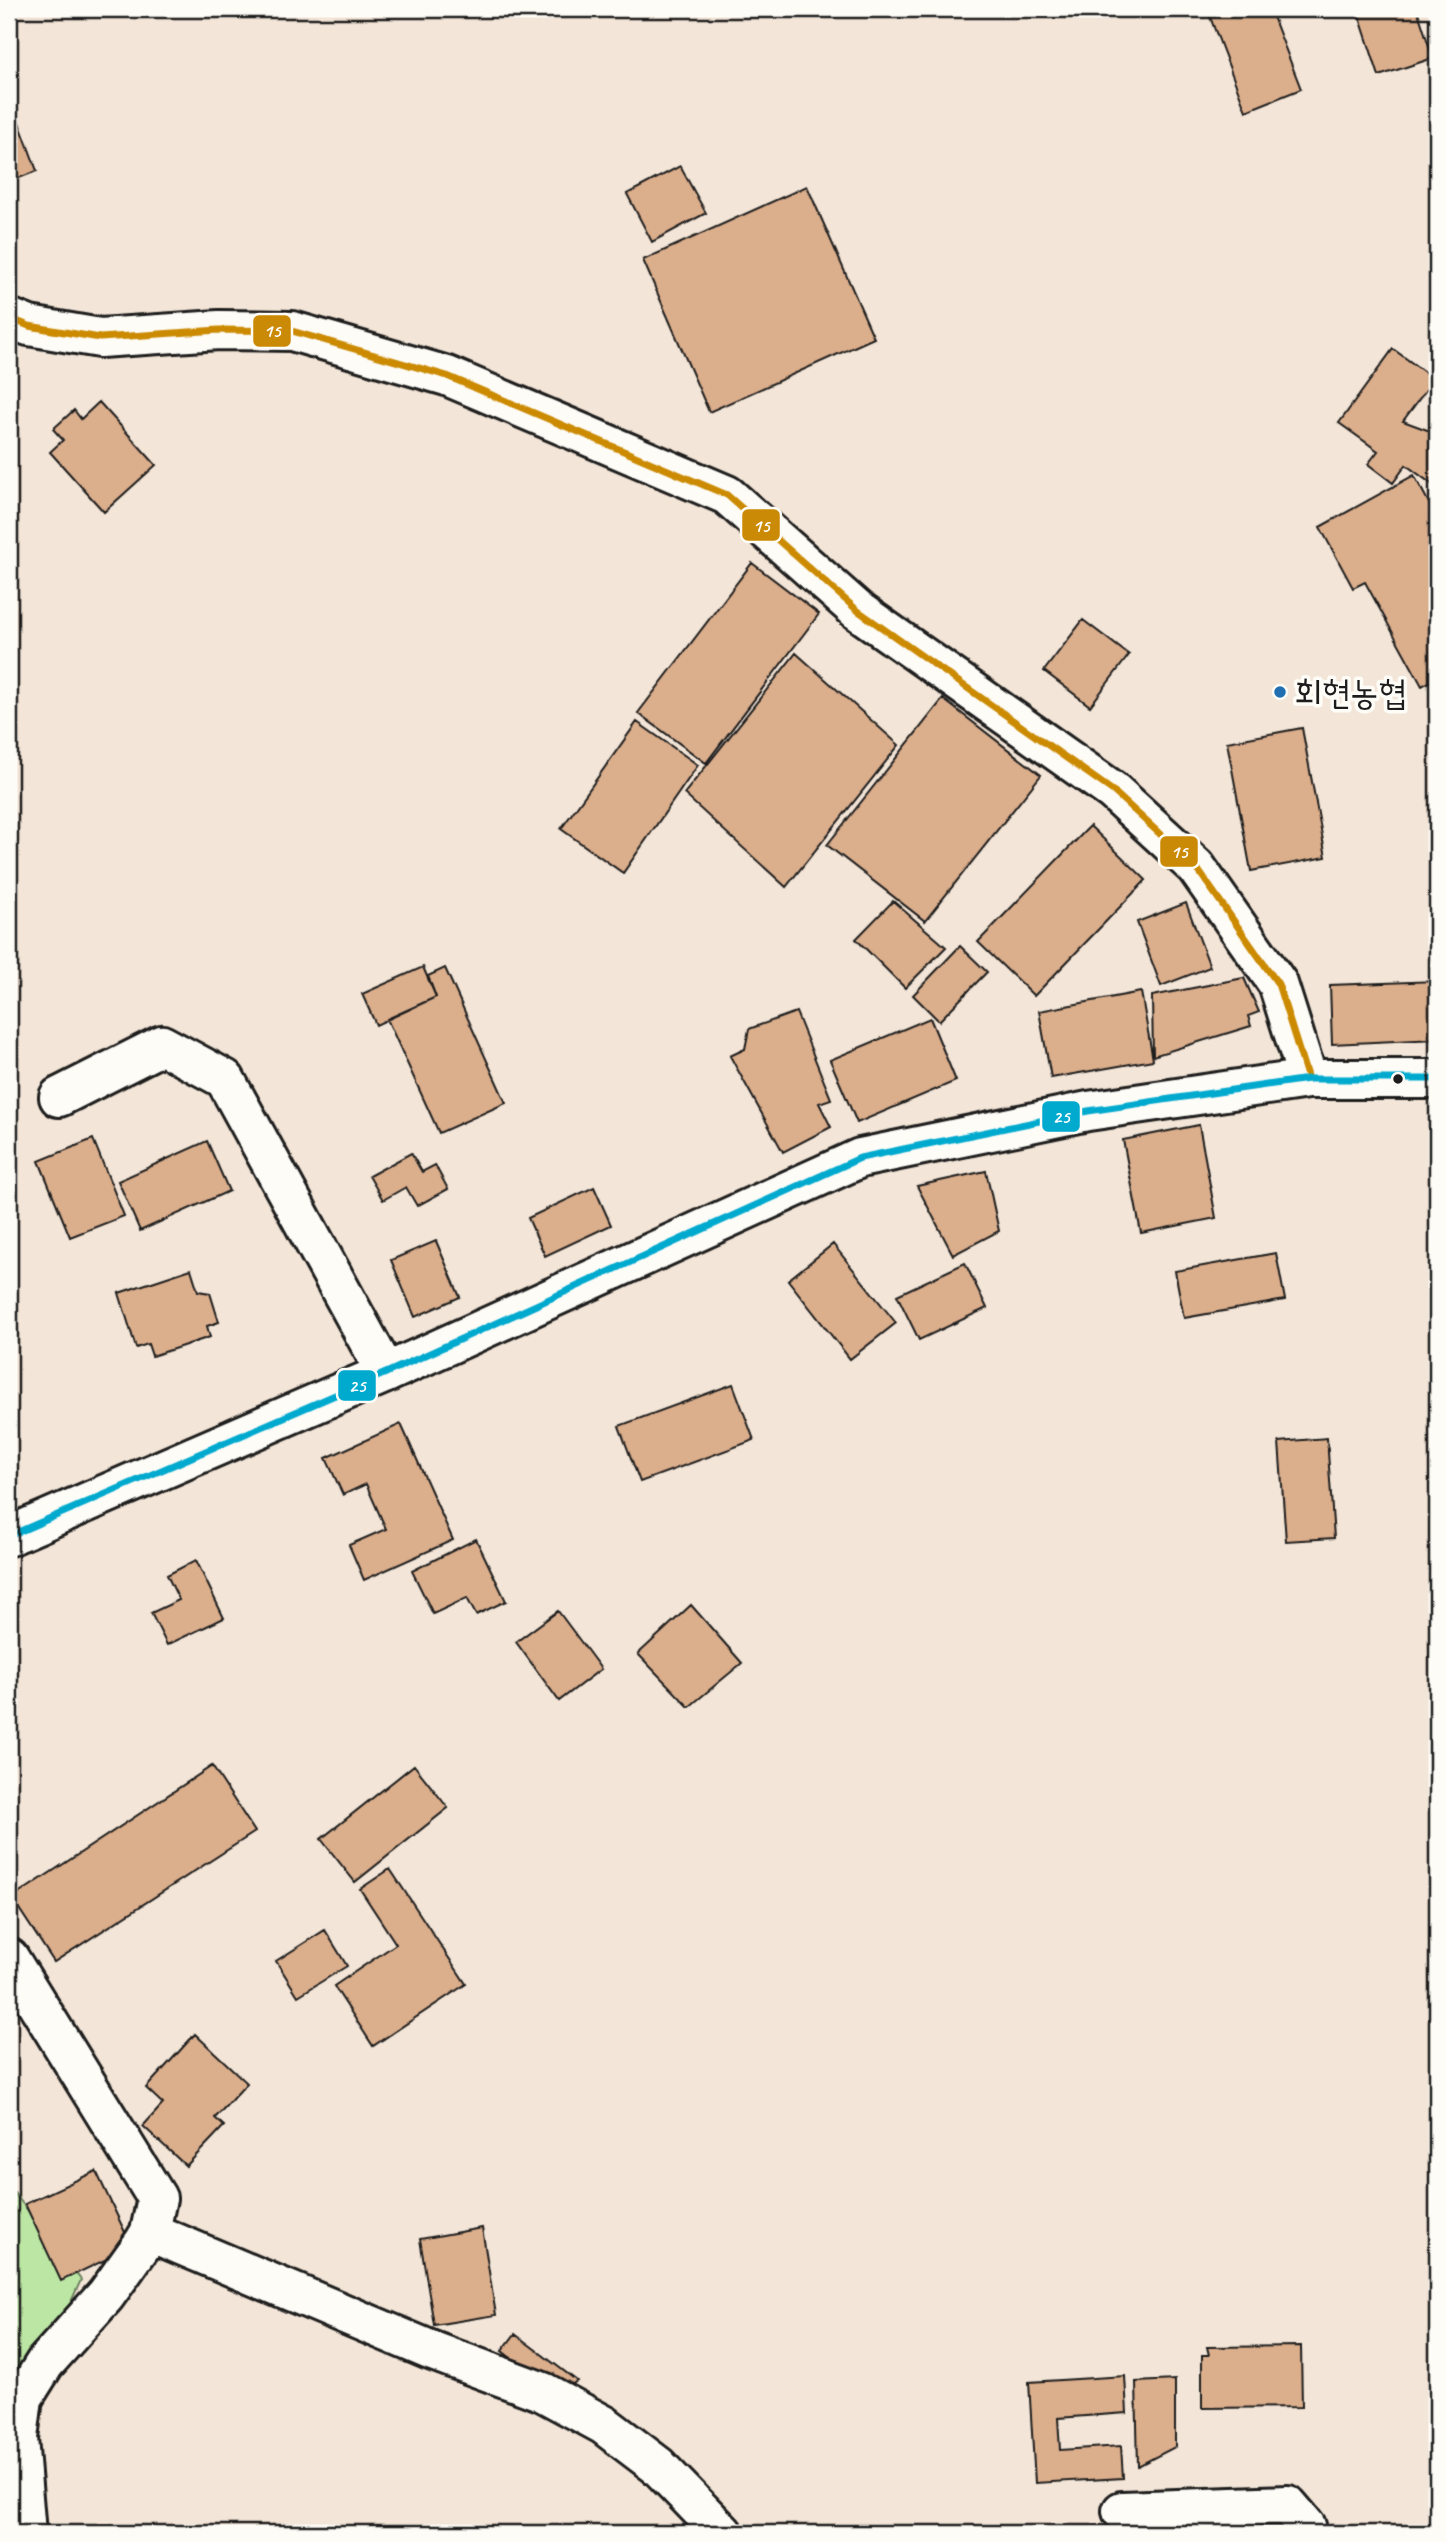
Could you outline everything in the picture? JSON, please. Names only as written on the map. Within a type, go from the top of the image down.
[{"type":"street","points":[[9,318],[29,326],[100,338],[219,330],[292,331],[447,376],[727,495],[858,610],[1113,791],[1196,867],[1278,984],[1308,1079]]},
{"type":"street","points":[[59,1097],[162,1045],[225,1079],[386,1373]]},
{"type":"street","points":[[9,1536],[386,1373],[860,1158],[1088,1111],[1308,1079],[1437,1079]]},
{"type":"street","points":[[9,1958],[158,2198],[150,2232],[106,2295],[45,2363],[23,2398],[18,2438],[26,2533]]},
{"type":"street","points":[[150,2232],[430,2350],[543,2392],[604,2425],[658,2466],[723,2533]]},
{"type":"street","points":[[1122,2511],[1288,2505],[1306,2526],[1305,2533]]},
{"type":"green space","points":[[9,2186],[81,2280],[9,2437]]},
{"type":"building","points":[[1207,9],[1270,9],[1301,89],[1246,111]]},
{"type":"building","points":[[1357,9],[1417,9],[1433,58],[1379,76]]},
{"type":"building","points":[[12,103],[37,171],[9,182],[9,104]]},
{"type":"building","points":[[680,166],[706,213],[652,242],[627,194]]},
{"type":"building","points":[[807,186],[874,338],[709,412],[643,260]]},
{"type":"building","points":[[1393,349],[1434,379],[1403,421],[1430,431],[1437,420],[1437,488],[1406,465],[1393,483],[1368,464],[1378,451],[1339,423]]},
{"type":"building","points":[[99,402],[156,465],[104,512],[50,452],[63,440],[53,429],[74,410],[81,419]]},
{"type":"building","points":[[1414,475],[1437,518],[1437,678],[1422,686],[1365,582],[1353,588],[1320,527]]},
{"type":"building","points":[[752,563],[819,614],[706,763],[638,713]]},
{"type":"building","points":[[1083,620],[1129,655],[1090,706],[1044,671]]},
{"type":"building","points":[[796,653],[899,745],[786,887],[684,794]]},
{"type":"building","points":[[943,699],[1041,775],[925,921],[827,845]]},
{"type":"building","points":[[637,722],[698,765],[623,873],[561,829]]},
{"type":"building","points":[[1302,728],[1326,857],[1251,871],[1227,742]]},
{"type":"building","points":[[1090,826],[1146,880],[1034,996],[978,942]]},
{"type":"building","points":[[893,901],[946,947],[905,988],[856,939]]},
{"type":"building","points":[[1186,903],[1210,967],[1161,986],[1137,922]]},
{"type":"building","points":[[960,946],[987,972],[939,1021],[913,995]]},
{"type":"building","points":[[423,967],[436,997],[376,1025],[362,994]]},
{"type":"building","points":[[445,968],[506,1103],[439,1133],[387,1019],[436,997],[428,976]]},
{"type":"building","points":[[1244,978],[1259,1012],[1248,1016],[1251,1026],[1153,1056],[1152,996]]},
{"type":"building","points":[[1437,981],[1437,1039],[1332,1044],[1330,985]]},
{"type":"building","points":[[1141,992],[1153,1060],[1051,1078],[1039,1011]]},
{"type":"building","points":[[796,1012],[831,1099],[819,1103],[831,1127],[783,1152],[730,1056],[745,1049],[749,1029]]},
{"type":"building","points":[[930,1018],[956,1081],[857,1123],[830,1060]]},
{"type":"building","points":[[1199,1125],[1216,1218],[1141,1233],[1123,1140]]},
{"type":"building","points":[[93,1139],[124,1216],[70,1237],[39,1161]]},
{"type":"building","points":[[207,1141],[229,1191],[140,1231],[118,1181]]},
{"type":"building","points":[[411,1153],[422,1172],[435,1165],[448,1189],[417,1206],[406,1187],[383,1200],[369,1176]]},
{"type":"building","points":[[986,1171],[999,1231],[953,1255],[917,1186]]},
{"type":"building","points":[[594,1187],[611,1225],[545,1256],[528,1218]]},
{"type":"building","points":[[436,1241],[460,1297],[415,1317],[391,1260]]},
{"type":"building","points":[[833,1244],[896,1323],[850,1359],[788,1280]]},
{"type":"building","points":[[1276,1253],[1285,1300],[1184,1318],[1175,1271]]},
{"type":"building","points":[[965,1263],[987,1308],[919,1340],[897,1295]]},
{"type":"building","points":[[191,1269],[198,1291],[210,1293],[219,1322],[207,1326],[210,1337],[152,1356],[148,1344],[136,1348],[119,1293]]},
{"type":"building","points":[[733,1384],[754,1440],[640,1482],[619,1426]]},
{"type":"building","points":[[401,1424],[453,1540],[364,1580],[349,1545],[386,1529],[366,1484],[343,1495],[326,1458]]},
{"type":"building","points":[[1327,1438],[1334,1538],[1286,1541],[1279,1442]]},
{"type":"building","points":[[1430,1526],[1437,1526],[1437,1620],[1432,1620]]},
{"type":"building","points":[[476,1539],[506,1601],[476,1615],[467,1598],[433,1614],[412,1571]]},
{"type":"building","points":[[196,1560],[224,1618],[167,1645],[151,1613],[179,1600],[167,1575]]},
{"type":"building","points":[[691,1605],[742,1663],[689,1707],[638,1654]]},
{"type":"building","points":[[558,1611],[601,1669],[559,1701],[516,1642]]},
{"type":"building","points":[[414,1765],[448,1808],[355,1882],[321,1839]]},
{"type":"building","points":[[212,1766],[255,1832],[54,1962],[12,1898]]},
{"type":"building","points":[[390,1869],[466,1984],[373,2046],[334,1986],[396,1944],[360,1889]]},
{"type":"building","points":[[325,1930],[347,1966],[298,1996],[276,1961]]},
{"type":"building","points":[[195,2034],[247,2083],[215,2118],[224,2126],[186,2166],[143,2126],[163,2104],[146,2088]]},
{"type":"building","points":[[96,2171],[132,2247],[61,2281],[25,2204]]},
{"type":"building","points":[[482,2228],[496,2315],[434,2325],[420,2239]]},
{"type":"building","points":[[515,2334],[577,2381],[557,2394],[502,2351]]},
{"type":"building","points":[[1301,2346],[1302,2407],[1202,2408],[1202,2355],[1209,2355],[1207,2347]]},
{"type":"building","points":[[1125,2376],[1127,2413],[1058,2418],[1060,2450],[1121,2446],[1123,2478],[1035,2483],[1029,2382]]},
{"type":"building","points":[[1175,2380],[1175,2447],[1138,2466],[1136,2382]]},
{"type":"transit line","name":"15","points":[[9,318],[29,326],[100,338],[219,330],[292,331],[447,376],[727,495],[857,610],[1113,791],[1196,867],[1278,984],[1308,1079]]},
{"type":"transit line","name":"25","points":[[9,1536],[386,1373],[860,1158],[1088,1111],[1308,1079],[1437,1079]]},
{"type":"place","name":"회현농협","points":[[1280,692]]}]
